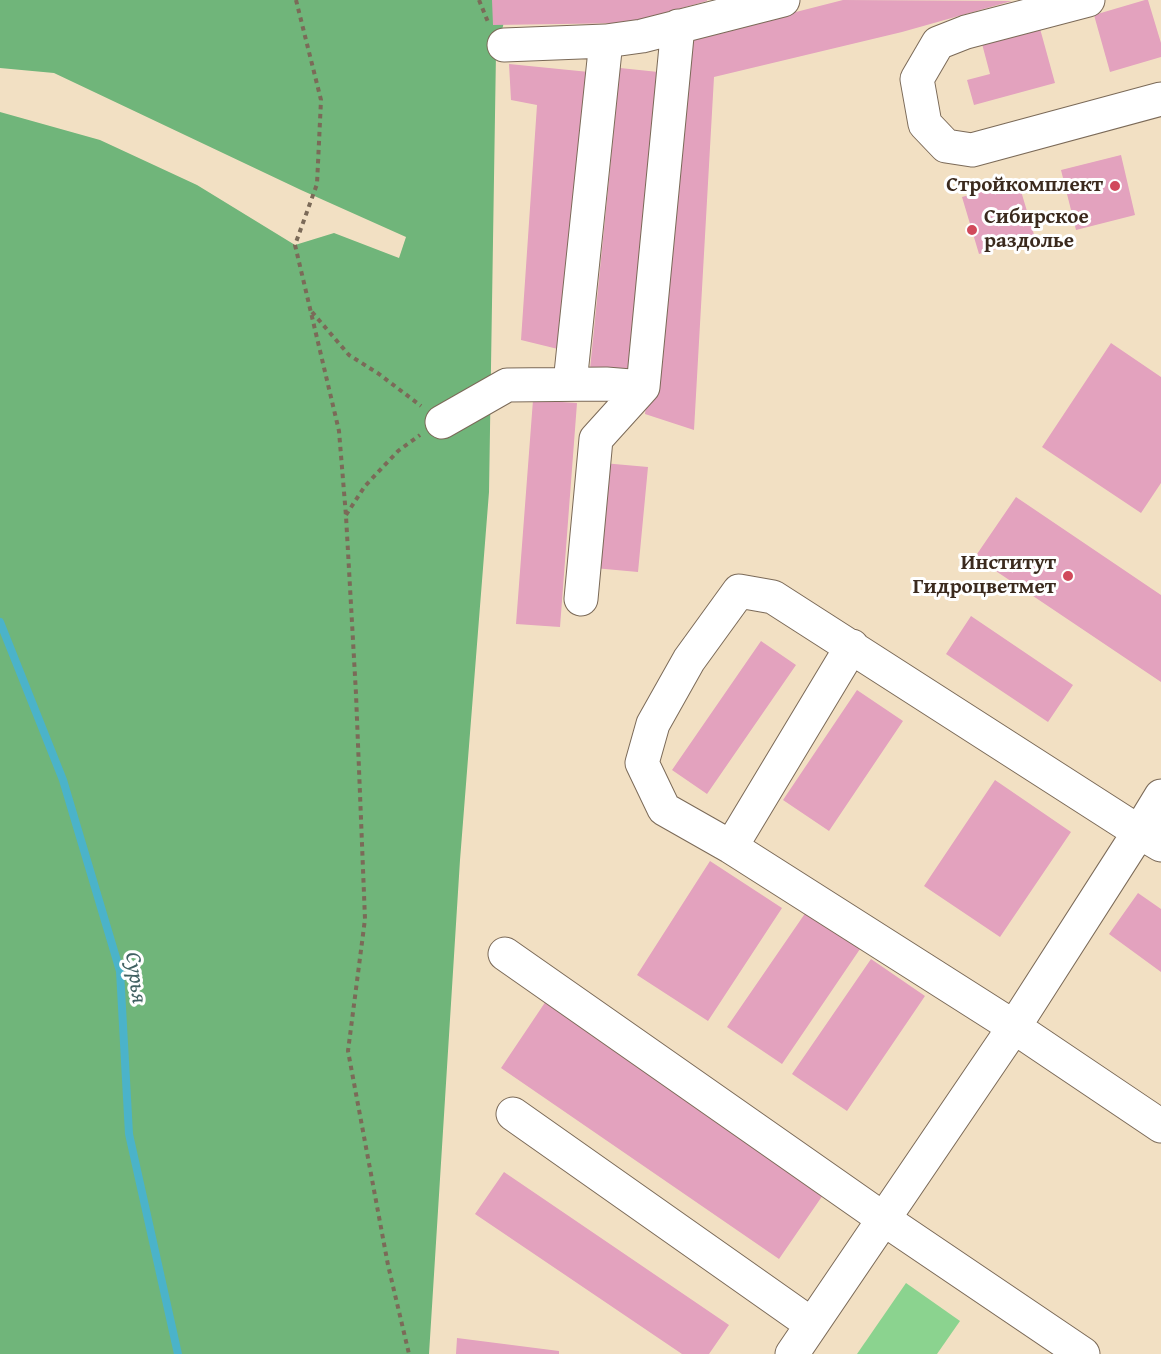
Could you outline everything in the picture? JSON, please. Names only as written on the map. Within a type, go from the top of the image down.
[{"type":"lane","points":[[504,45],[606,41],[642,36],[783,0]]},
{"type":"lane","points":[[1088,0],[966,32],[938,43],[917,79],[925,124],[946,146],[972,150],[1161,99]]},
{"type":"lane","points":[[581,598],[596,439],[644,387],[678,26]]},
{"type":"lane","points":[[570,383],[606,41]]},
{"type":"lane","points":[[442,422],[507,385],[570,383],[644,387]]},
{"type":"lane","points":[[1150,838],[773,597],[739,591],[689,660],[652,724],[642,762],[664,809],[730,847],[1014,1027],[1161,1126]]},
{"type":"lane","points":[[730,847],[852,646]]},
{"type":"lane","points":[[792,1354],[1014,1027],[1150,838],[1161,796]]},
{"type":"lane","points":[[505,954],[885,1220],[1083,1354]]},
{"type":"lane","points":[[513,1114],[812,1324]]},
{"type":"path","points":[[296,0],[321,100],[317,184],[296,245],[339,431],[356,694],[366,919],[348,1051],[388,1265],[409,1354]]},
{"type":"path","points":[[311,312],[349,355],[379,374],[442,422],[398,451],[365,486],[346,516]]},
{"type":"green space","points":[[0,0],[510,0],[496,52],[489,492],[460,860],[429,1354],[0,1354],[0,112],[100,140],[197,185],[295,245],[334,233],[399,258],[406,237],[54,73],[0,68]]},
{"type":"green space","points":[[906,1283],[960,1321],[937,1354],[857,1354]]},
{"type":"building","points":[[492,0],[707,1],[628,23],[493,25]]},
{"type":"building","points":[[843,0],[1012,1],[902,32],[714,77],[694,430],[645,414],[686,40]]},
{"type":"building","points":[[1148,0],[1161,43],[1161,57],[1110,72],[1094,15]]},
{"type":"building","points":[[1039,25],[1055,83],[974,105],[967,80],[990,74],[981,40]]},
{"type":"building","points":[[509,64],[589,72],[562,350],[521,340],[537,105],[511,100]]},
{"type":"building","points":[[620,68],[668,73],[638,374],[590,369]]},
{"type":"building","points":[[1121,155],[1135,215],[1076,230],[1061,170]]},
{"type":"building","points":[[1018,181],[1035,238],[979,254],[962,197]]},
{"type":"building","points":[[1111,343],[1161,377],[1161,483],[1141,513],[1042,447]]},
{"type":"building","points":[[533,400],[577,403],[560,627],[516,624]]},
{"type":"building","points":[[603,463],[648,467],[638,572],[594,568]]},
{"type":"building","name":"Институт Гидроцветмет","points":[[1016,497],[1161,595],[1161,682],[975,557]]},
{"type":"building","points":[[971,616],[1073,685],[1048,722],[946,654]]},
{"type":"building","points":[[761,641],[796,665],[707,794],[672,770]]},
{"type":"building","points":[[857,690],[903,721],[829,831],[783,800]]},
{"type":"building","points":[[995,780],[1071,832],[1000,937],[924,886]]},
{"type":"building","points":[[710,861],[782,908],[708,1021],[637,975]]},
{"type":"building","points":[[1138,893],[1161,909],[1161,972],[1109,934]]},
{"type":"building","points":[[806,912],[860,949],[782,1064],[727,1027]]},
{"type":"building","points":[[871,959],[925,996],[847,1111],[792,1074]]},
{"type":"building","points":[[546,1001],[825,1192],[779,1259],[501,1068]]},
{"type":"building","points":[[504,1172],[729,1325],[709,1354],[682,1354],[475,1214]]},
{"type":"building","points":[[457,1338],[559,1351],[559,1354],[456,1354]]},
{"type":"waterway","name":"Сурья","points":[[0,622],[63,780],[120,971],[129,1134],[178,1354]]},
{"type":"place","name":"Стройкомплект","points":[[1115,186]]},
{"type":"place","name":"Сибирское раздолье","points":[[972,230]]},
{"type":"place","name":"Институт Гидроцветмет","points":[[1068,576]]}]
